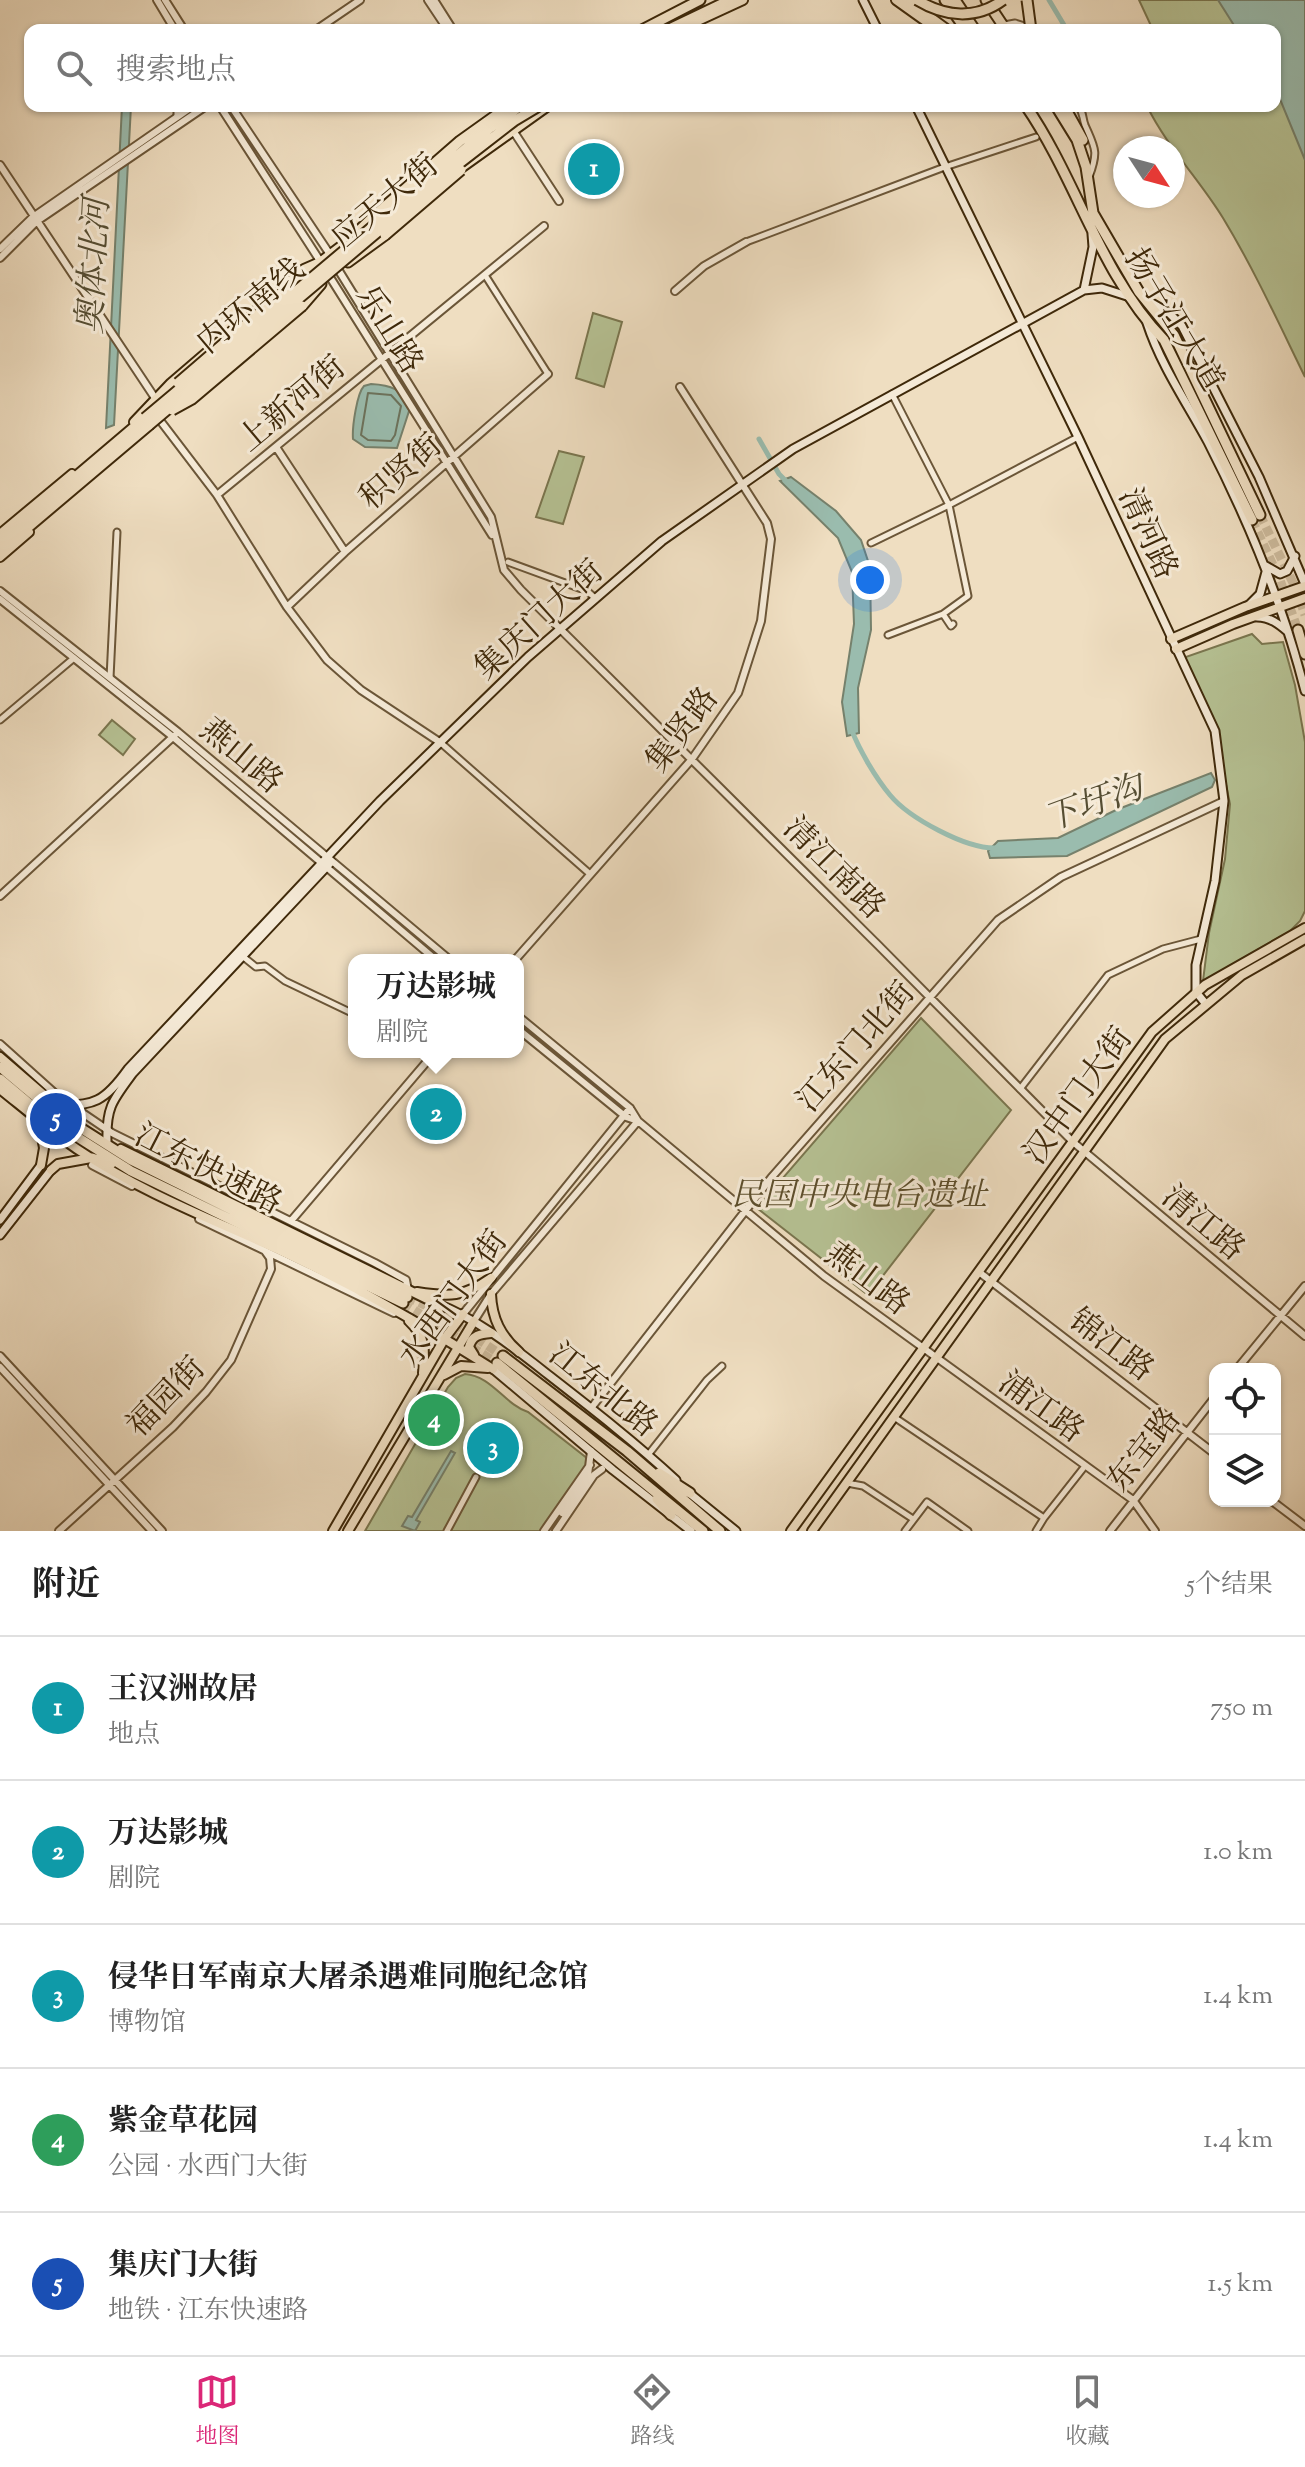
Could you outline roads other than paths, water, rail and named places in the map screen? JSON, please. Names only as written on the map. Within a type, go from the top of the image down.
[{"type":"highway","points":[[654,24],[700,0]]},
{"type":"highway","points":[[680,24],[730,0]]},
{"type":"highway","points":[[906,0],[939,24]]},
{"type":"highway","points":[[917,0],[948,14],[965,15],[987,10],[1003,0]]},
{"type":"highway","points":[[945,0],[962,24]]},
{"type":"highway","points":[[955,0],[971,24]]},
{"type":"highway","points":[[986,0],[1001,24]]},
{"type":"highway","points":[[1027,0],[1033,24]]},
{"type":"highway","points":[[344,245],[460,141],[500,112]]},
{"type":"highway","name":"内环南线","points":[[0,541],[512,112]]},
{"type":"highway","name":"内环南线","points":[[0,551],[144,420],[452,169],[530,112]]},
{"type":"highway","points":[[348,262],[385,235],[532,112]]},
{"type":"highway","name":"扬子江大道","points":[[1030,112],[1130,297],[1147,323],[1164,340],[1256,518],[1174,335],[1139,292],[1093,213],[1086,167],[1077,140],[1060,112]]},
{"type":"highway","points":[[1067,112],[1084,141],[1086,167]]},
{"type":"highway","points":[[144,420],[190,370],[320,262]]},
{"type":"highway","points":[[144,420],[192,399],[302,306],[326,280]]},
{"type":"highway","points":[[1294,632],[1305,654]]},
{"type":"highway","name":"江东快速路","points":[[0,1067],[49,1108],[134,1167]]},
{"type":"highway","name":"江东快速路","points":[[0,1079],[44,1116],[134,1167],[404,1301]]},
{"type":"highway","points":[[107,1141],[134,1167]]},
{"type":"highway","points":[[92,1161],[134,1167]]},
{"type":"highway","points":[[332,1264],[371,1271]]},
{"type":"highway","points":[[332,1264],[362,1292]]},
{"type":"highway","points":[[498,1363],[690,1493]]},
{"type":"highway","points":[[498,1363],[703,1531]]},
{"type":"highway","points":[[627,1451],[720,1531]]},
{"type":"highway","points":[[636,1476],[671,1515]]},
{"type":"main road","points":[[646,24],[692,0]]},
{"type":"main road","points":[[691,24],[743,0]]},
{"type":"main road","points":[[863,0],[875,24]]},
{"type":"main road","points":[[896,0],[930,24]]},
{"type":"main road","name":"应天大街","points":[[144,420],[155,398],[304,269],[344,245],[500,112]]},
{"type":"main road","name":"应天大街","points":[[0,557],[159,419],[455,172],[539,112]]},
{"type":"main road","name":"清河路","points":[[919,112],[1078,437],[1215,731],[1224,801],[1215,881],[1196,965],[1196,992]]},
{"type":"main road","points":[[1092,229],[1093,247],[1084,290],[1102,288],[1130,297]]},
{"type":"main road","name":"应天大街","points":[[0,534],[144,420],[308,276],[320,262]]},
{"type":"main road","name":"集庆门大街","points":[[113,1095],[326,862],[441,743],[560,629],[662,541],[780,457],[1084,290]]},
{"type":"main road","points":[[1149,302],[1169,313],[1182,326],[1259,477],[1305,585],[1171,639]]},
{"type":"main road","points":[[1147,323],[1163,360],[1207,441],[1294,632],[1305,691]]},
{"type":"main road","points":[[1163,360],[1194,399]]},
{"type":"main road","points":[[1265,567],[1280,574],[1287,571],[1295,556]]},
{"type":"main road","points":[[1248,606],[1260,594],[1265,567]]},
{"type":"main road","points":[[1176,649],[1305,598]]},
{"type":"main road","points":[[1251,617],[1265,617],[1294,632]]},
{"type":"main road","name":"汉中门大街","points":[[791,1531],[1152,1032],[1196,992],[1227,971],[1303,935]]},
{"type":"main road","name":"汉中门大街","points":[[812,1531],[1165,1039],[1242,975],[1303,935]]},
{"type":"main road","points":[[1196,992],[1205,1003]]},
{"type":"main road","points":[[0,1057],[53,1105],[107,1141],[371,1271],[404,1301],[421,1323],[476,1358],[498,1363]]},
{"type":"main road","points":[[0,1089],[92,1161],[195,1214],[278,1250],[362,1292],[404,1301],[431,1301],[438,1306],[439,1316],[433,1323],[421,1323]]},
{"type":"main road","points":[[53,1105],[79,1108],[113,1095]]},
{"type":"main road","points":[[107,1141],[106,1116],[113,1095]]},
{"type":"main road","points":[[0,1220],[41,1165],[44,1148],[39,1120]]},
{"type":"main road","points":[[0,1235],[58,1164],[92,1161]]},
{"type":"main road","points":[[404,1301],[458,1295],[472,1291],[491,1278]]},
{"type":"main road","points":[[491,1294],[492,1311],[503,1337],[519,1352]]},
{"type":"main road","points":[[404,1301],[425,1344],[423,1378]]},
{"type":"main road","name":"江东北路","points":[[431,1301],[474,1321],[592,1407],[736,1531]]},
{"type":"main road","name":"水西门大街","points":[[333,1531],[445,1338],[463,1314]]},
{"type":"main road","name":"水西门大街","points":[[348,1531],[474,1321]]},
{"type":"main road","points":[[476,1358],[469,1347],[473,1338],[477,1334],[491,1333]]},
{"type":"main road","points":[[438,1381],[447,1372],[461,1366],[498,1363]]},
{"type":"main road","name":"江东北路","points":[[498,1363],[591,1451],[691,1531]]},
{"type":"street","points":[[157,0],[171,24]]},
{"type":"street","points":[[165,0],[180,24]]},
{"type":"street","points":[[325,24],[360,0]]},
{"type":"street","points":[[431,0],[446,24]]},
{"type":"street","points":[[177,112],[177,117]]},
{"type":"street","points":[[137,149],[184,112]]},
{"type":"street","points":[[0,249],[35,219],[196,112]]},
{"type":"street","name":"乐山路","points":[[224,112],[320,262],[326,280],[494,537]]},
{"type":"street","name":"乐山路","points":[[235,112],[330,255],[491,517],[504,570],[560,629]]},
{"type":"street","points":[[507,112],[559,201]]},
{"type":"street","points":[[1083,112],[1095,149],[1095,161],[1088,182]]},
{"type":"street","points":[[675,291],[704,266],[746,242],[946,167],[1036,137]]},
{"type":"street","points":[[0,165],[155,398]]},
{"type":"street","points":[[0,258],[35,219]]},
{"type":"street","name":"上新河街","points":[[217,495],[544,226]]},
{"type":"street","points":[[485,275],[548,374]]},
{"type":"street","name":"积贤街","points":[[287,607],[345,552],[548,374]]},
{"type":"street","name":"集贤路","points":[[520,954],[692,759],[738,693],[761,621],[771,539],[767,523],[680,387]]},
{"type":"street","points":[[888,635],[943,614],[968,596],[949,505],[892,394]]},
{"type":"street","points":[[159,419],[217,495],[315,647],[338,672],[441,743],[590,874]]},
{"type":"street","points":[[871,543],[1078,437]]},
{"type":"street","points":[[276,447],[345,552]]},
{"type":"street","points":[[110,678],[117,532]]},
{"type":"street","points":[[508,562],[587,591],[595,598]]},
{"type":"street","name":"燕山路","points":[[0,591],[110,678],[429,954]]},
{"type":"street","name":"燕山路","points":[[0,599],[175,734]]},
{"type":"street","points":[[943,614],[951,626],[953,624]]},
{"type":"street","name":"清江南路","points":[[560,629],[1073,1142]]},
{"type":"street","points":[[0,720],[74,658]]},
{"type":"street","points":[[0,896],[175,734]]},
{"type":"street","name":"江东门北街","points":[[592,1407],[774,1174],[998,920],[1061,877],[1224,801]]},
{"type":"street","name":"燕山路","points":[[326,862],[442,954]]},
{"type":"street","points":[[1020,1089],[1108,975],[1163,949],[1202,939]]},
{"type":"street","points":[[240,955],[256,967],[265,966],[285,981],[348,1011]]},
{"type":"street","name":"燕山路","points":[[524,1022],[630,1108],[638,1121],[824,1276],[923,1350]]},
{"type":"street","name":"燕山路","points":[[524,1034],[626,1117],[638,1121]]},
{"type":"street","points":[[0,1044],[73,1107],[141,1149],[406,1280],[404,1301],[392,1313],[92,1161]]},
{"type":"street","points":[[291,1221],[429,1059]]},
{"type":"street","name":"水西门大街","points":[[463,1314],[626,1117],[630,1108]]},
{"type":"street","name":"水西门大街","points":[[474,1321],[491,1294],[638,1121]]},
{"type":"street","name":"清江路","points":[[1073,1142],[1305,1336]]},
{"type":"street","points":[[265,1251],[270,1258],[271,1269],[288,1262]]},
{"type":"street","name":"福园街","points":[[59,1531],[173,1427],[231,1360],[271,1269]]},
{"type":"street","name":"锦江路","points":[[979,1272],[1209,1449]]},
{"type":"street","points":[[1242,1363],[1305,1286]]},
{"type":"street","name":"浦江路","points":[[923,1350],[1133,1500],[1155,1531]]},
{"type":"street","points":[[0,1356],[152,1531]]},
{"type":"street","points":[[648,1455],[722,1366]]},
{"type":"street","points":[[0,1367],[162,1531]]},
{"type":"street","name":"东宝路","points":[[1110,1531],[1209,1404]]},
{"type":"street","points":[[894,1417],[1044,1518]]},
{"type":"street","points":[[561,1515],[588,1475],[591,1451]]},
{"type":"street","points":[[556,1531],[561,1515],[590,1465]]},
{"type":"street","points":[[1036,1531],[1085,1466]]},
{"type":"street","points":[[588,1475],[602,1469],[613,1470]]},
{"type":"street","points":[[544,1531],[602,1469]]},
{"type":"street","points":[[447,1531],[476,1477]]},
{"type":"street","points":[[846,1483],[863,1486],[913,1519]]},
{"type":"street","points":[[905,1531],[927,1502],[968,1531]]},
{"type":"street","points":[[1280,1507],[1305,1526]]},
{"type":"street","points":[[549,1524],[555,1523],[556,1531]]},
{"type":"water","points":[[1218,0],[1305,0],[1305,160],[1281,102],[1281,24],[1233,24]]},
{"type":"water","points":[[122,112],[131,112],[114,425],[106,428]]},
{"type":"water","points":[[371,384],[395,389],[410,408],[397,448],[365,447],[353,439],[359,396],[364,386]]},
{"type":"water","points":[[791,477],[836,511],[861,540],[870,567],[871,630],[858,688],[859,733],[847,736],[842,702],[854,624],[852,572],[838,538],[780,481]]},
{"type":"water","points":[[1211,773],[1215,780],[1212,787],[1067,856],[990,858],[988,851],[998,841],[1058,838],[1116,810]]},
{"type":"water","points":[[451,1451],[455,1453],[416,1520],[420,1522],[415,1531],[402,1526],[408,1516],[412,1517]]},
{"type":"waterway","points":[[1049,0],[1063,24]]},
{"type":"waterway","name":"下圩沟","points":[[759,439],[779,474],[788,483]]},
{"type":"waterway","name":"下圩沟","points":[[851,729],[873,772],[899,804],[954,838],[996,848]]},
{"type":"tunnel","points":[[1260,515],[1296,589],[1305,615]]},
{"type":"tunnel","points":[[1252,520],[1280,580],[1298,630]]},
{"type":"tunnel","points":[[407,1297],[429,1307],[503,1356]]},
{"type":"tunnel","points":[[403,1303],[497,1363]]},
{"type":"tunnel","points":[[549,1531],[562,1513]]},
{"type":"place","name":"王汉洲故居","points":[[594,169]]},
{"type":"place","name":"万达影城","points":[[436,1114]]},
{"type":"place","name":"集庆门大街","points":[[56,1119]]},
{"type":"place","name":"紫金草花园","points":[[434,1420]]},
{"type":"place","name":"侵华日军南京大屠杀遇难同胞纪念馆","points":[[493,1448]]},
{"type":"water label","name":"奥体北河","points":[[92,266]]},
{"type":"park label","name":"民国中央电台遗址","points":[[859,1194]]}]
